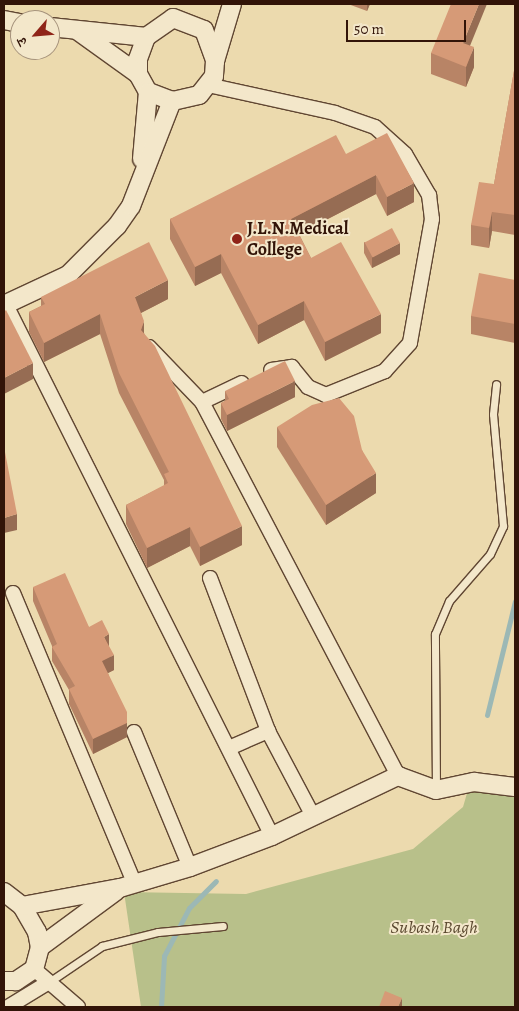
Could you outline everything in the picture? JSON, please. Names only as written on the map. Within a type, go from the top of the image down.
[{"type":"street","points":[[148,92],[172,101],[199,95],[208,85],[232,4]]},
{"type":"street","points":[[138,74],[146,36],[178,11],[204,30],[215,61]]},
{"type":"street","points":[[60,28],[146,36]]},
{"type":"street","points":[[78,30],[138,74],[148,92],[142,172]]},
{"type":"street","points":[[202,402],[279,366],[292,366],[308,387],[326,395],[386,371],[410,343],[432,219],[420,174],[374,127],[335,113],[208,85]]},
{"type":"street","points":[[172,101],[142,172],[131,206],[94,251],[68,275],[25,296],[5,311],[229,748],[272,836]]},
{"type":"street","points":[[149,346],[202,402],[398,776],[436,790],[474,782],[515,787]]},
{"type":"street","points":[[210,578],[268,731],[312,814]]},
{"type":"street","points":[[13,594],[128,886]]},
{"type":"street","points":[[229,748],[268,731]]},
{"type":"street","points":[[134,732],[190,868]]},
{"type":"street","points":[[22,906],[128,886],[190,868],[272,836],[312,814],[398,776]]},
{"type":"street","points":[[40,947],[128,886]]},
{"type":"street","points":[[4,892],[22,906],[38,932],[40,947],[34,969],[16,981],[4,982]]},
{"type":"street","points":[[34,969],[78,1007]]},
{"type":"street","points":[[8,1007],[49,982]]},
{"type":"lane","points":[[436,790],[435,634],[449,601],[490,554],[503,526],[493,414],[496,384]]},
{"type":"lane","points":[[49,982],[102,946],[158,932],[196,927],[224,926]]},
{"type":"green space","name":"Subash Bagh","points":[[472,776],[515,778],[515,1007],[141,1007],[124,892],[246,894],[413,849],[463,807]]},
{"type":"building","points":[[451,4],[479,4],[463,43],[474,47],[466,67],[431,53]]},
{"type":"building","points":[[515,65],[515,215],[492,212],[489,228],[471,225],[479,182],[494,184]]},
{"type":"building","points":[[387,133],[414,183],[387,197],[376,175],[291,219],[311,258],[341,242],[381,314],[325,342],[304,301],[258,325],[221,254],[195,267],[170,219],[336,135],[346,154]]},
{"type":"building","points":[[392,228],[400,243],[373,258],[365,243]]},
{"type":"building","points":[[149,242],[168,280],[135,297],[144,321],[141,330],[155,346],[242,526],[200,547],[190,527],[147,548],[126,505],[168,483],[164,474],[169,472],[119,373],[100,314],[44,343],[29,312],[45,304],[41,297]]},
{"type":"building","points":[[479,273],[515,280],[515,324],[471,316]]},
{"type":"building","points":[[6,310],[33,363],[4,378],[4,312]]},
{"type":"building","points":[[285,361],[295,381],[227,415],[221,403],[229,399],[225,391]]},
{"type":"building","points":[[339,398],[354,416],[362,450],[376,473],[326,505],[277,427],[312,405]]},
{"type":"building","points":[[4,447],[17,514],[4,518]]},
{"type":"building","points":[[65,573],[89,627],[102,620],[109,634],[104,637],[114,655],[102,661],[127,712],[127,723],[93,739],[69,689],[75,686],[52,647],[57,644],[33,587]]},
{"type":"building","points":[[385,991],[402,998],[398,1007],[379,1007]]},
{"type":"waterway","points":[[487,715],[515,601]]},
{"type":"waterway","points":[[161,1007],[164,956],[189,908],[216,881]]},
{"type":"place","name":"J.L.N.Medical College","points":[[237,239]]}]
